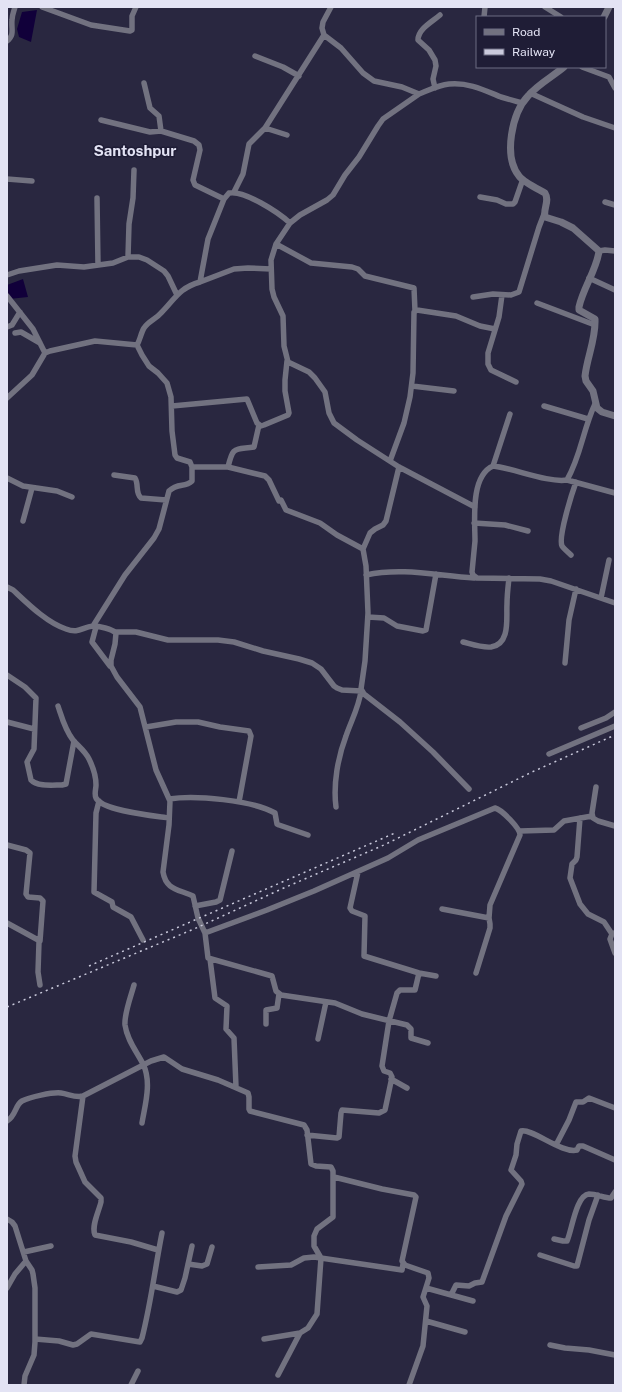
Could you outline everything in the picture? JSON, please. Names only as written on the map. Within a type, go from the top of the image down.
[{"type":"street","points":[[7,41],[13,34],[12,20],[15,7]]},
{"type":"street","points":[[42,7],[91,25],[130,32],[132,30],[132,16],[136,7]]},
{"type":"street","points":[[331,7],[323,22],[322,28],[324,35],[341,48],[363,72],[374,81],[402,87],[419,94]]},
{"type":"street","points":[[545,7],[559,16]]},
{"type":"street","points":[[604,16],[609,7]]},
{"type":"street","points":[[435,88],[435,60],[429,50],[418,40],[418,37],[422,30],[440,15]]},
{"type":"street","points":[[234,192],[243,174],[249,144],[265,128],[324,35]]},
{"type":"street","points":[[255,56],[283,67],[299,76]]},
{"type":"street","points":[[472,297],[487,295],[511,295],[519,292],[548,201],[545,193],[519,177],[513,165],[511,134],[522,103],[530,93],[563,68]]},
{"type":"street","points":[[585,68],[609,77],[615,88]]},
{"type":"street","points":[[144,83],[150,108],[159,116],[161,131]]},
{"type":"street","points":[[228,467],[231,452],[235,449],[254,447],[262,425],[290,413],[285,390],[287,361],[284,346],[284,316],[274,297],[271,260],[276,244],[290,223],[300,215],[328,200],[338,188],[383,119],[407,104],[419,94],[450,84],[465,84],[522,103]]},
{"type":"street","points":[[530,93],[583,118],[615,128]]},
{"type":"street","points":[[101,120],[150,132],[161,131],[197,143],[200,150],[194,183],[224,199]]},
{"type":"street","points":[[265,128],[287,135]]},
{"type":"street","points":[[128,257],[129,224],[133,198],[134,170]]},
{"type":"street","points":[[7,179],[32,181]]},
{"type":"street","points":[[480,197],[506,204],[513,204],[515,202],[522,179]]},
{"type":"street","points":[[200,282],[208,240],[224,199],[229,193],[234,192],[242,194],[275,211],[290,223]]},
{"type":"street","points":[[97,198],[98,265]]},
{"type":"street","points":[[605,202],[615,205]]},
{"type":"street","points":[[544,214],[548,218],[573,228],[599,251]]},
{"type":"street","points":[[276,244],[311,263],[352,267],[358,269],[365,276],[414,288],[415,311],[413,314],[414,339],[412,386],[404,423],[390,461]]},
{"type":"street","points":[[599,251],[615,251]]},
{"type":"street","points":[[599,251],[579,307],[580,310],[595,319],[594,336],[585,376],[586,381],[593,391],[597,408],[602,412],[615,416]]},
{"type":"street","points":[[7,275],[19,271],[57,265],[78,267],[112,263],[128,257],[139,257],[147,260],[164,271],[179,292]]},
{"type":"street","points":[[236,1087],[234,1038],[226,1029],[227,1006],[215,998],[210,959],[207,954],[205,933],[198,918],[193,896],[169,887],[164,880],[163,872],[172,799],[156,770],[150,727],[140,707],[92,642],[94,627],[122,580],[154,538],[159,529],[167,494],[173,487],[178,485],[187,485],[192,481],[192,467],[190,462],[177,458],[175,455],[172,431],[171,397],[167,383],[149,366],[138,345],[143,329],[162,312],[179,292],[190,285],[234,269],[271,269]]},
{"type":"street","points":[[589,278],[615,290]]},
{"type":"street","points":[[502,295],[499,317],[488,353],[489,368],[516,382]]},
{"type":"street","points":[[7,296],[33,329],[45,353]]},
{"type":"street","points":[[7,303],[18,309]]},
{"type":"street","points":[[537,304],[595,325]]},
{"type":"street","points":[[7,327],[12,325],[18,309]]},
{"type":"street","points":[[415,311],[417,310],[456,316],[480,326],[495,329]]},
{"type":"street","points":[[15,333],[21,332],[40,343]]},
{"type":"street","points":[[7,398],[32,375],[45,353],[95,341],[138,345]]},
{"type":"street","points":[[287,361],[292,365],[309,372],[315,378],[325,392],[329,413],[334,423],[356,440],[399,467],[475,507]]},
{"type":"street","points":[[412,386],[454,391]]},
{"type":"street","points":[[172,406],[247,399],[262,425]]},
{"type":"street","points":[[567,480],[574,468],[588,419],[595,404]]},
{"type":"street","points":[[544,406],[588,419]]},
{"type":"street","points":[[474,578],[472,572],[475,507],[481,478],[484,472],[493,466],[510,414]]},
{"type":"street","points":[[493,466],[558,480],[567,480],[615,493]]},
{"type":"street","points":[[192,467],[228,467],[265,476],[269,480],[286,510],[320,523],[337,535],[363,549]]},
{"type":"street","points":[[336,807],[335,798],[339,757],[360,701],[368,617],[366,566],[363,549],[370,533],[386,522],[399,467]]},
{"type":"street","points":[[114,475],[135,478],[137,482],[138,494],[141,498],[166,500]]},
{"type":"street","points":[[7,478],[23,486],[57,491],[72,497]]},
{"type":"street","points":[[571,555],[563,547],[561,542],[566,510],[576,482]]},
{"type":"street","points":[[24,522],[32,488]]},
{"type":"street","points":[[474,523],[505,525],[528,531]]},
{"type":"street","points":[[601,598],[609,560]]},
{"type":"street","points":[[366,575],[412,571],[474,578],[540,579],[551,581],[615,603]]},
{"type":"street","points":[[368,617],[384,618],[393,624],[403,627],[423,631],[426,630],[436,574]]},
{"type":"street","points":[[463,642],[490,647],[499,643],[507,627],[506,604],[509,578]]},
{"type":"street","points":[[7,587],[13,590],[47,619],[65,629],[80,631],[94,627],[115,632],[136,632],[168,640],[218,640],[234,642],[312,663],[320,669],[334,686],[342,690],[361,691],[400,722],[433,752],[469,789]]},
{"type":"street","points":[[565,663],[569,620],[576,589]]},
{"type":"street","points":[[111,666],[116,640],[115,632]]},
{"type":"street","points":[[7,675],[25,687],[36,698],[34,749],[27,762],[31,780],[34,784],[66,784],[74,741]]},
{"type":"street","points":[[58,706],[65,726],[74,741],[85,753],[92,766],[95,780],[95,796],[99,801],[115,808],[133,813],[169,818]]},
{"type":"street","points":[[580,728],[606,718],[615,712]]},
{"type":"street","points":[[7,722],[34,729]]},
{"type":"street","points":[[150,727],[176,722],[198,722],[249,731],[251,736],[239,802]]},
{"type":"street","points":[[549,754],[615,726]]},
{"type":"street","points":[[596,786],[592,816],[594,820],[615,826]]},
{"type":"street","points":[[172,799],[182,797],[239,802],[272,812],[276,816],[276,822],[279,825],[308,835]]},
{"type":"street","points":[[99,801],[96,813],[94,892],[112,902],[113,907],[131,917],[143,940]]},
{"type":"street","points":[[205,933],[267,910],[358,872],[388,858],[418,840],[493,808],[500,810],[520,831],[554,830],[564,821],[592,816]]},
{"type":"street","points":[[580,818],[577,857],[572,864],[570,878],[580,904],[588,914],[604,922],[613,933],[610,938],[615,953]]},
{"type":"street","points":[[476,972],[490,928],[490,905],[520,835],[520,831]]},
{"type":"street","points":[[7,845],[26,850],[30,853],[31,856],[26,896],[40,898],[43,901],[39,942],[38,972],[40,985]]},
{"type":"street","points":[[195,906],[220,900],[232,851]]},
{"type":"street","points":[[358,872],[350,908],[352,911],[365,916],[364,956],[436,976]]},
{"type":"street","points":[[442,909],[489,918]]},
{"type":"street","points":[[7,923],[39,942]]},
{"type":"street","points":[[210,959],[272,976],[276,991],[279,994],[288,997],[335,1003],[362,1014],[410,1027],[411,1038],[428,1043]]},
{"type":"street","points":[[307,1135],[337,1138],[340,1113],[342,1110],[374,1113],[382,1112],[384,1110],[392,1075],[384,1071],[382,1066],[389,1021],[397,994],[400,990],[415,990],[419,972]]},
{"type":"street","points":[[134,985],[125,1026],[129,1039],[144,1066],[146,1077],[146,1101],[142,1123]]},
{"type":"street","points":[[266,1024],[266,1010],[277,1008],[279,994]]},
{"type":"street","points":[[318,1039],[326,1002]]},
{"type":"street","points":[[7,1121],[13,1116],[19,1104],[24,1100],[59,1093],[83,1096],[158,1058],[164,1058],[182,1069],[218,1080],[248,1093],[250,1111],[301,1124],[306,1127],[311,1164],[316,1166],[331,1167],[334,1171],[333,1217],[317,1228],[314,1236],[314,1246],[321,1258],[317,1314],[308,1328],[300,1333],[264,1340]]},
{"type":"street","points":[[391,1079],[407,1088]]},
{"type":"street","points":[[83,1096],[75,1156],[76,1162],[85,1182],[101,1198],[102,1202],[94,1228],[94,1233],[95,1235],[131,1242],[158,1250]]},
{"type":"street","points":[[556,1145],[569,1120],[576,1102],[583,1102],[589,1098],[615,1108]]},
{"type":"street","points":[[451,1295],[456,1285],[469,1286],[482,1282],[506,1216],[522,1184],[511,1170],[516,1155],[516,1144],[521,1131],[527,1131],[556,1145],[575,1151],[581,1145],[615,1160]]},
{"type":"street","points":[[258,1267],[291,1265],[309,1257],[402,1270],[402,1259],[416,1196],[334,1177]]},
{"type":"street","points":[[554,1239],[567,1241],[581,1198],[587,1194],[611,1198],[615,1192]]},
{"type":"street","points":[[540,1255],[577,1266],[589,1220],[598,1195]]},
{"type":"street","points":[[7,1219],[15,1226],[26,1261],[32,1270],[35,1288],[34,1355],[25,1376],[24,1385]]},
{"type":"street","points":[[35,1339],[59,1341],[73,1345],[77,1344],[91,1334],[140,1342],[147,1318],[162,1233]]},
{"type":"street","points":[[24,1252],[51,1246]]},
{"type":"street","points":[[153,1286],[179,1292],[183,1285],[192,1246]]},
{"type":"street","points":[[188,1264],[202,1266],[207,1264],[212,1247]]},
{"type":"street","points":[[7,1286],[26,1261]]},
{"type":"street","points":[[403,1264],[428,1274],[429,1278],[423,1297],[427,1306],[422,1351],[409,1385]]},
{"type":"street","points":[[426,1288],[473,1301]]},
{"type":"street","points":[[426,1321],[465,1332]]},
{"type":"street","points":[[278,1374],[300,1333]]},
{"type":"street","points":[[550,1345],[615,1355]]},
{"type":"street","points":[[132,1385],[138,1371]]},
{"type":"shaded area","points":[[37,10],[31,42],[19,37],[17,29],[22,12]]},
{"type":"shaded area","points":[[23,279],[28,297],[9,299],[7,285]]},
{"type":"railway","points":[[7,1007],[194,929],[286,887],[384,845],[532,772],[615,735]]},
{"type":"railway","points":[[89,966],[395,833]]},
{"type":"district","name":"Santoshpur","points":[[135,151]]}]
